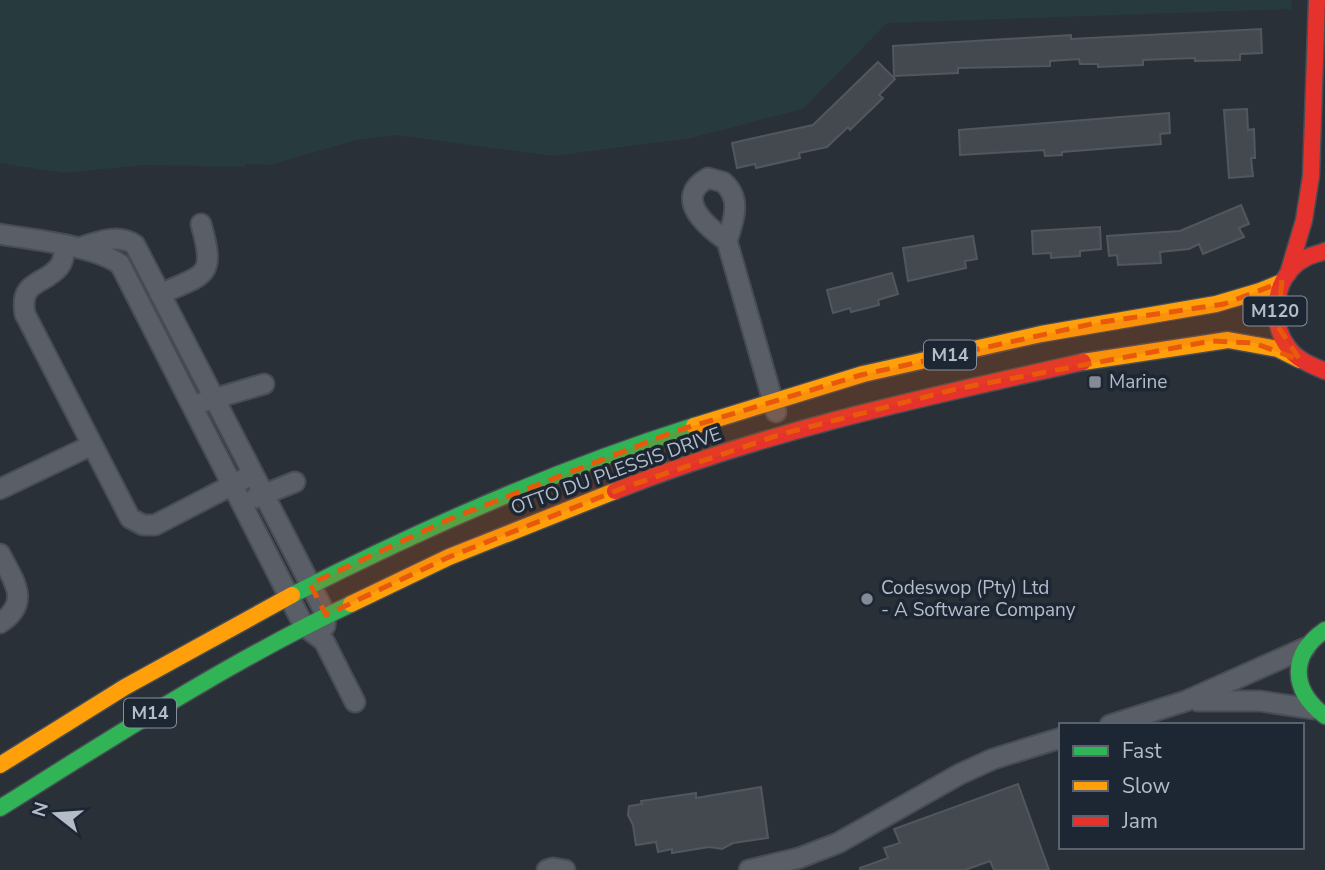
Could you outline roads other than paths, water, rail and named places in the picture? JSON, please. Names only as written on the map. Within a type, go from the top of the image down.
[{"type":"main road","name":"M120","points":[[1285,278],[1307,202],[1314,113],[1313,67],[1317,0]]},
{"type":"main road","name":"M120","points":[[1314,113],[1325,146]]},
{"type":"main road","name":"OTTO DU PLESSIS DRIVE","points":[[0,765],[113,693],[289,595],[452,518],[533,485],[664,435],[862,375],[1129,317],[1224,304],[1262,292],[1285,278],[1305,258],[1325,251]]},
{"type":"main road","name":"OTTO DU PLESSIS DRIVE","points":[[1285,278],[1276,301],[1277,325],[1284,343],[1300,360]]},
{"type":"main road","name":"OTTO DU PLESSIS DRIVE","points":[[0,808],[155,710],[304,626],[407,576],[626,486],[782,435],[892,404],[1101,358],[1211,341],[1254,343],[1278,349],[1322,370]]},
{"type":"main road","points":[[1322,370],[1325,391]]},
{"type":"main road","points":[[1319,712],[1303,694],[1298,665],[1304,648],[1323,628]]},
{"type":"street","points":[[160,294],[203,274],[208,267],[201,224]]},
{"type":"street","points":[[0,234],[72,247],[104,256],[120,264],[304,626],[324,641],[355,702]]},
{"type":"street","points":[[254,473],[155,526],[143,525],[130,518],[25,314],[28,290],[60,267],[72,247],[111,239],[128,240],[135,245],[215,397],[265,494],[326,615],[324,641]]},
{"type":"street","points":[[727,241],[782,435]]},
{"type":"street","points":[[193,406],[264,384]]},
{"type":"street","points":[[0,489],[92,445]]},
{"type":"street","points":[[242,504],[295,482]]},
{"type":"street","points":[[0,554],[18,588],[19,598],[10,617],[0,623]]},
{"type":"street","points":[[1116,723],[1186,701],[1304,648]]},
{"type":"street","points":[[1186,701],[1259,701],[1319,712]]},
{"type":"street","points":[[749,870],[799,858],[838,844],[960,774],[993,759],[1059,739]]},
{"type":"street","points":[[547,870],[565,870]]},
{"type":"place","name":"Marine","points":[[1095,382]]},
{"type":"place","name":"Codeswop (Pty) Ltd - A Software Company","points":[[867,599]]}]
